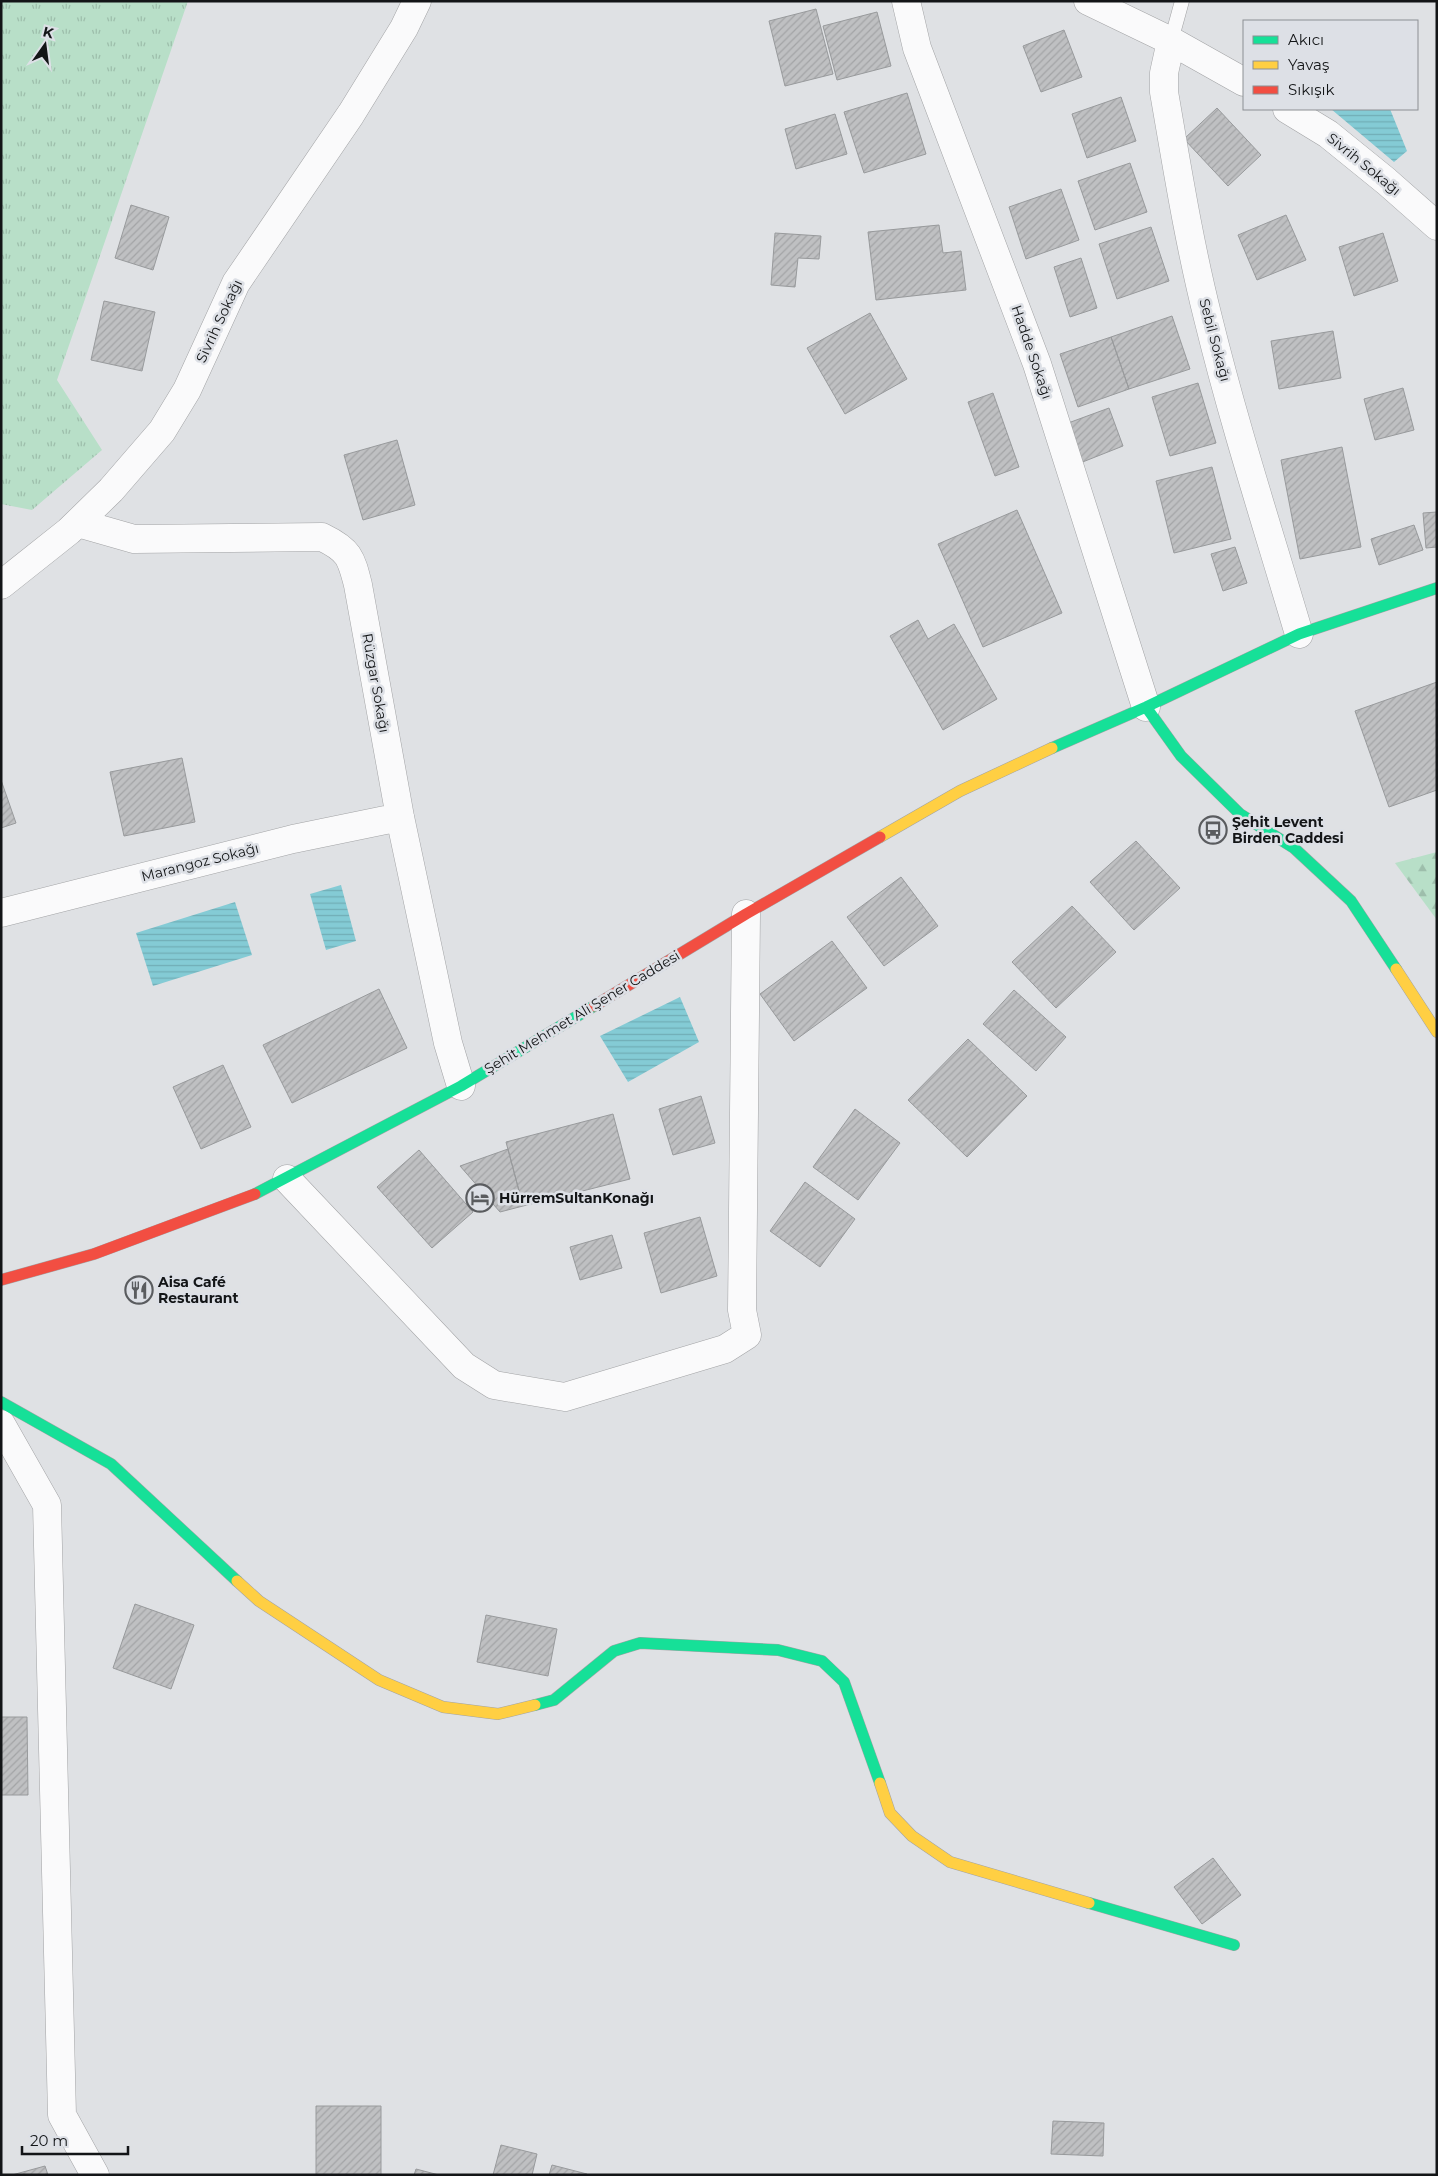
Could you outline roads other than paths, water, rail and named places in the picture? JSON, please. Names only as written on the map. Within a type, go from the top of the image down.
[{"type":"street","name":"Sivrih Sokağı","points":[[1,584],[78,523],[111,490],[167,423],[187,390],[236,283],[350,114],[404,28],[417,1]]},
{"type":"street","name":"Hadde Sokağı","points":[[906,1],[917,48],[1037,364],[1146,707]]},
{"type":"street","points":[[1088,1],[1171,41],[1243,81]]},
{"type":"street","name":"Sebil Sokağı","points":[[1171,41],[1164,73],[1164,92],[1190,242],[1211,328],[1299,634]]},
{"type":"street","name":"Sivrih Sokağı","points":[[1289,110],[1328,134],[1437,226]]},
{"type":"street","name":"Rüzgar Sokağı","points":[[78,523],[134,538],[322,537],[340,546],[352,561],[400,817],[448,1043],[461,1086]]},
{"type":"street","name":"Şehit Mehmet Ali Şener Caddesi","points":[[1,1280],[94,1254],[250,1197],[461,1086],[746,914],[960,791],[1098,727],[1146,707],[1299,634],[1437,588]]},
{"type":"street","points":[[1146,707],[1181,756],[1240,814],[1294,848],[1351,901],[1437,1032]]},
{"type":"street","name":"Marangoz Sokağı","points":[[1,912],[293,839],[400,817]]},
{"type":"street","points":[[287,1179],[464,1366],[494,1385],[565,1397],[725,1349],[747,1335],[742,1310],[746,914]]},
{"type":"street","points":[[1,1402],[110,1464],[260,1601],[379,1680],[443,1707],[498,1714],[554,1700],[614,1651],[640,1642],[778,1650],[822,1660],[844,1682],[890,1813],[912,1836],[950,1862],[1234,1945]]},
{"type":"street","points":[[1,1424],[47,1505],[62,2115],[95,2175]]},
{"type":"lane","points":[[1171,41],[1182,1]]},
{"type":"water","points":[[1332,110],[1390,110],[1407,151],[1394,162]]},
{"type":"water","points":[[341,885],[356,941],[326,950],[310,894]]},
{"type":"water","points":[[235,902],[252,955],[153,986],[136,933]]},
{"type":"water","points":[[680,997],[699,1042],[628,1082],[600,1036]]},
{"type":"place","name":"Şehit Levent Birden Caddesi","points":[[1213,830]]},
{"type":"place","name":"HürremSultanKonağı","points":[[480,1198]]},
{"type":"place","name":"Aisa Café Restaurant","points":[[139,1290]]}]
